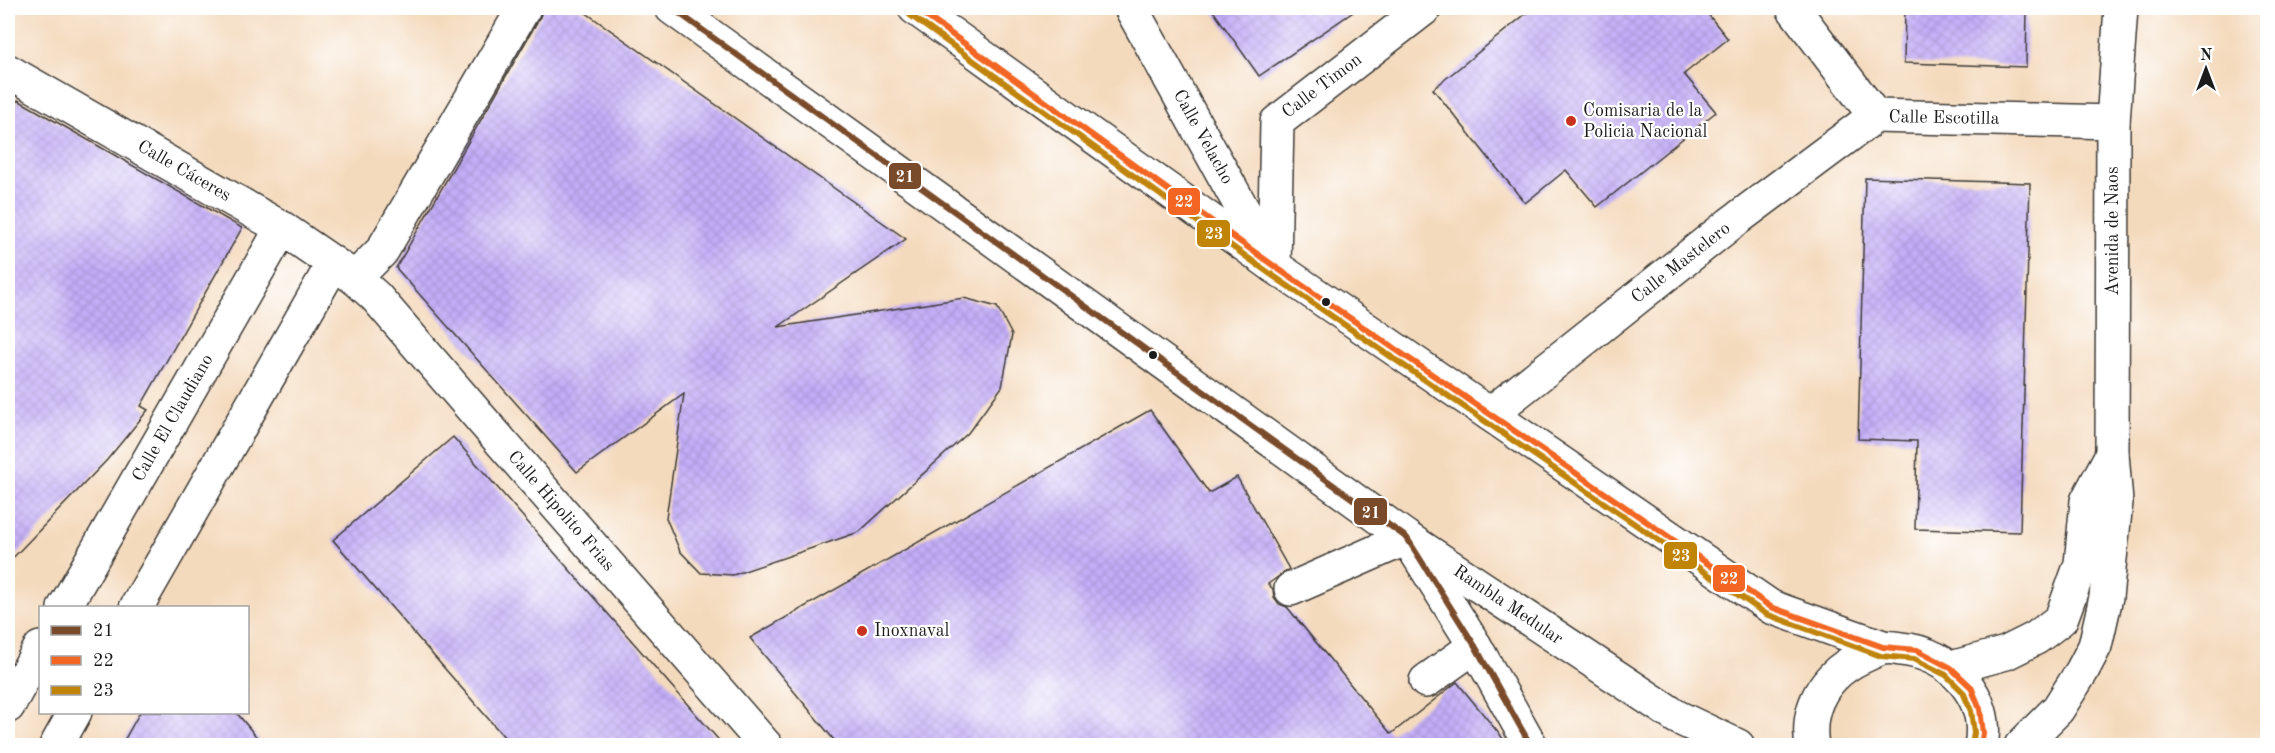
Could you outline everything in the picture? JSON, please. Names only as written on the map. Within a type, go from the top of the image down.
[{"type":"main road","points":[[137,606],[344,271],[382,251],[524,8]]},
{"type":"main road","name":"Rambla Medular","points":[[672,8],[1407,538],[1677,717],[1738,746]]},
{"type":"main road","points":[[915,8],[1274,266],[1771,607],[1883,648],[1917,650],[1951,668],[1971,687],[1980,709],[1983,733],[1981,746]]},
{"type":"main road","name":"Calle Velacho","points":[[1131,8],[1274,266]]},
{"type":"main road","name":"Calle Timon","points":[[1274,266],[1277,122],[1425,8]]},
{"type":"main road","name":"Calle Escotilla","points":[[1793,8],[1875,116],[2113,122]]},
{"type":"main road","name":"Avenida de Naos","points":[[2021,746],[2058,709],[2082,671],[2095,646],[2106,597],[2116,502],[2112,454],[2113,122],[2121,8]]},
{"type":"main road","name":"Calle Cáceres","points":[[8,71],[282,228],[344,271]]},
{"type":"main road","name":"Calle Mastelero","points":[[1490,414],[1730,225],[1875,116]]},
{"type":"main road","name":"Calle El Claudiano","points":[[65,606],[282,228]]},
{"type":"main road","name":"Calle Hipolito Frias","points":[[344,271],[376,297],[766,746]]},
{"type":"main road","name":"Avenida de Naos","points":[[1951,668],[2006,653],[2036,638],[2061,619],[2080,564],[2086,501],[2112,454]]},
{"type":"main road","points":[[1291,589],[1407,538],[1475,646],[1530,746]]},
{"type":"main road","points":[[1426,681],[1475,646]]},
{"type":"main road","points":[[1812,746],[1810,733],[1815,704],[1824,686],[1837,671],[1883,648]]},
{"type":"main road","points":[[8,706],[39,650]]},
{"type":"main road","points":[[56,746],[74,714]]},
{"type":"building","points":[[543,8],[579,8],[906,239],[778,327],[964,298],[997,307],[1012,335],[1002,387],[968,433],[859,532],[733,575],[701,573],[680,551],[666,518],[684,394],[577,472],[396,268],[540,17]]},
{"type":"building","points":[[1211,8],[1359,8],[1259,76]]},
{"type":"building","points":[[1533,8],[1703,8],[1728,39],[1684,74],[1716,112],[1597,207],[1566,170],[1525,203],[1433,89]]},
{"type":"building","points":[[1905,8],[2027,8],[2026,67],[1904,63]]},
{"type":"building","points":[[18,100],[242,228],[141,406],[148,410],[107,460],[8,563],[8,119]]},
{"type":"building","points":[[1865,178],[2030,183],[2020,532],[1915,529],[1917,441],[1858,439]]},
{"type":"building","points":[[1150,410],[1209,493],[1237,477],[1289,569],[1268,584],[1273,589],[1274,597],[1279,604],[1287,607],[1391,734],[1457,682],[1509,746],[839,746],[750,638]]},
{"type":"building","points":[[453,437],[724,746],[512,746],[333,540]]},
{"type":"building","points":[[139,714],[238,714],[264,746],[121,746]]},
{"type":"transit line","name":"21","points":[[672,8],[1407,538],[1475,646],[1531,746]]},
{"type":"transit line","name":"22","points":[[915,8],[1274,266],[1771,607],[1883,647],[1917,650],[1951,668],[1971,687],[1980,709],[1983,733],[1981,746]]},
{"type":"transit line","name":"23","points":[[910,15],[1269,273],[1766,614],[1881,656],[1914,659],[1946,675],[1963,692],[1971,711],[1974,733],[1972,745]]},
{"type":"place","name":"Comisaria de la Policia Nacional","points":[[1571,121]]},
{"type":"place","name":"Inoxnaval","points":[[862,631]]}]
